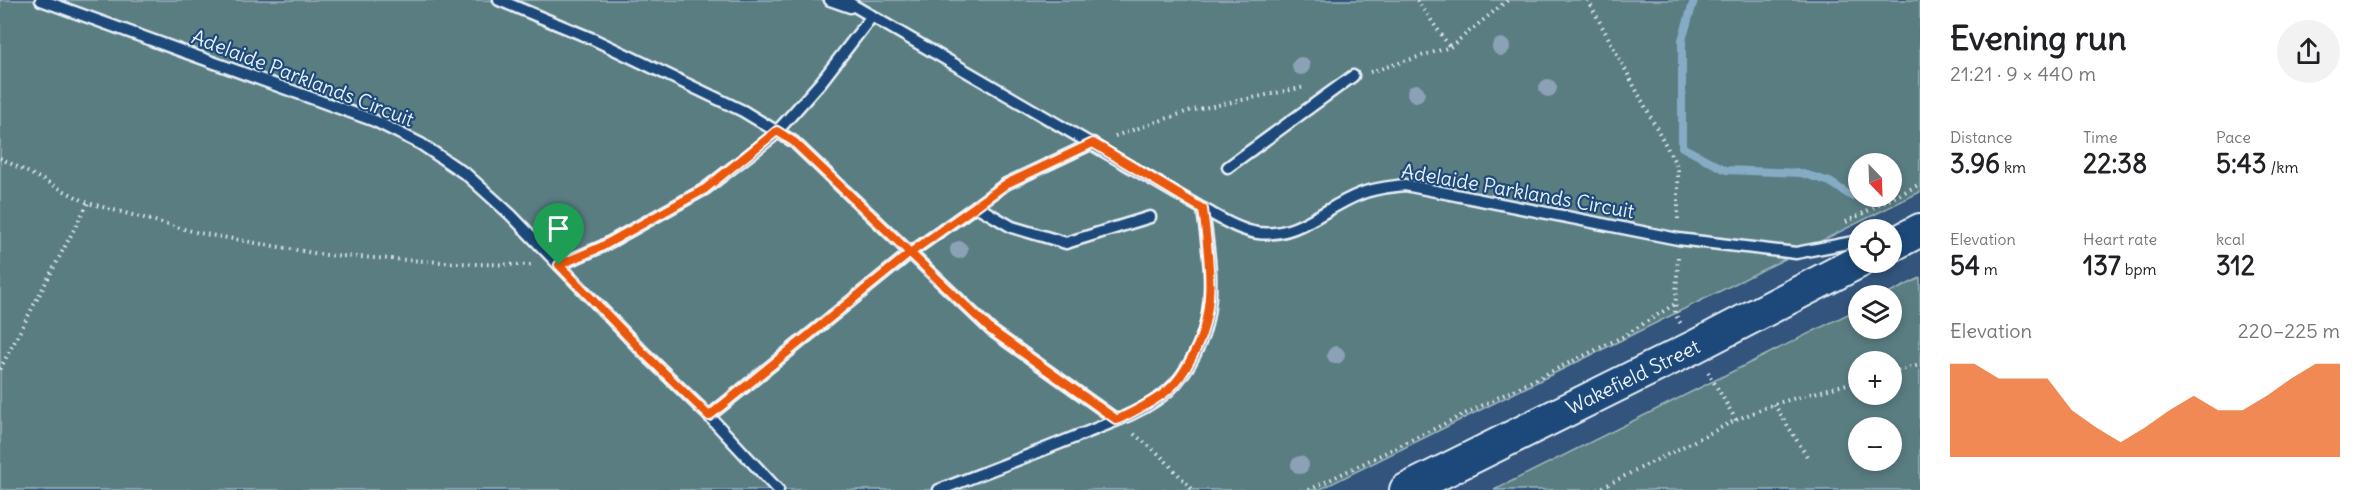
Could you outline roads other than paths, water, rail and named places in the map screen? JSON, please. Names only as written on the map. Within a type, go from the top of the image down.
[{"type":"main road","points":[[1902,240],[1920,230]]},
{"type":"main road","name":"Wakefield Street","points":[[1406,490],[1694,347],[1848,267]]},
{"type":"lane","name":"Adelaide Parklands Circuit","points":[[41,0],[375,122],[421,144],[467,176],[511,215],[642,351],[709,416],[778,490]]},
{"type":"lane","points":[[499,0],[593,39],[743,111],[794,142],[991,330],[1117,420]]},
{"type":"lane","points":[[559,265],[601,247],[705,189],[777,131],[821,82],[872,16],[830,0]]},
{"type":"lane","name":"Adelaide Parklands Circuit","points":[[844,0],[1203,209],[1238,227],[1258,233],[1279,232],[1310,222],[1358,194],[1380,187],[1405,185],[1678,238],[1796,253],[1848,244]]},
{"type":"lane","points":[[1228,167],[1353,76]]},
{"type":"lane","points":[[709,416],[910,253],[1006,184],[1093,143]]},
{"type":"lane","points":[[976,206],[1012,227],[1066,243],[1150,217]]},
{"type":"lane","points":[[939,490],[1117,420],[1155,400],[1169,389],[1181,376],[1199,345],[1208,314],[1210,277],[1203,209]]},
{"type":"lane","points":[[1902,233],[1920,230]]},
{"type":"waterway","points":[[1694,0],[1682,40],[1682,147],[1726,170],[1801,173],[1830,182],[1848,194]]}]
